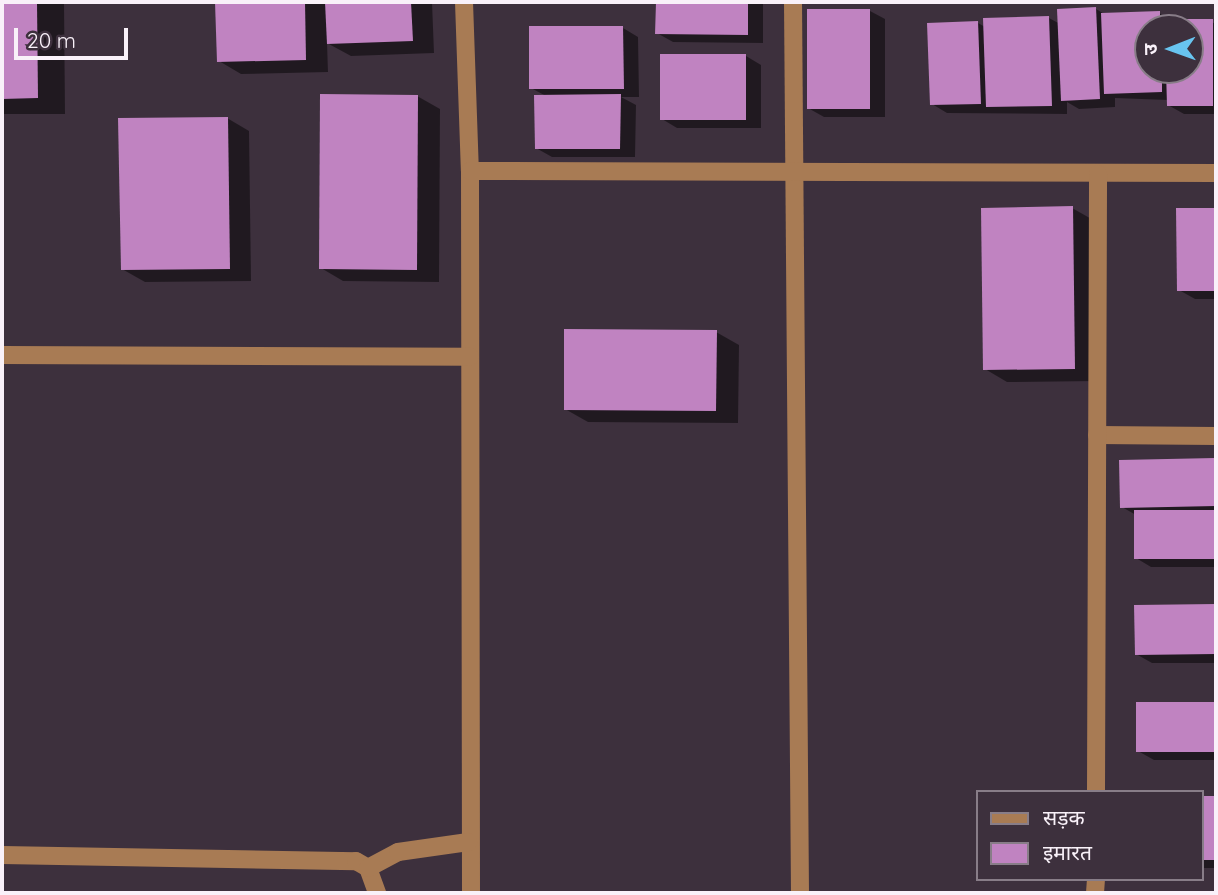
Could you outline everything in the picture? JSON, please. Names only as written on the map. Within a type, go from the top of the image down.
[{"type":"street","points":[[464,2],[470,172],[468,842],[471,893]]},
{"type":"street","points":[[793,2],[800,893]]},
{"type":"street","points":[[470,172],[1216,173]]},
{"type":"street","points":[[1096,790],[1098,174]]},
{"type":"street","points":[[2,355],[470,357]]},
{"type":"street","points":[[1097,435],[1216,436]]},
{"type":"street","points":[[368,868],[398,852],[468,842]]},
{"type":"street","points":[[2,855],[356,861],[368,868],[377,893]]},
{"type":"building","points":[[2,2],[37,2],[38,98],[2,99]]},
{"type":"building","points":[[215,2],[305,2],[306,60],[217,62]]},
{"type":"building","points":[[325,2],[411,2],[413,41],[327,44]]},
{"type":"building","points":[[656,2],[748,2],[748,35],[655,34]]},
{"type":"building","points":[[1096,7],[1100,99],[1061,101],[1057,9]]},
{"type":"building","points":[[807,9],[870,9],[870,109],[807,109]]},
{"type":"building","points":[[1160,11],[1160,14],[1134,14],[1134,84],[1162,84],[1162,92],[1104,94],[1101,13]]},
{"type":"building","points":[[1049,16],[1052,106],[986,107],[983,18]]},
{"type":"building","points":[[1204,19],[1213,19],[1213,106],[1167,106],[1166,84],[1204,84]]},
{"type":"building","points":[[978,21],[981,104],[930,105],[927,23]]},
{"type":"building","points":[[529,26],[623,26],[624,89],[529,89]]},
{"type":"building","points":[[660,54],[746,54],[746,120],[660,120]]},
{"type":"building","points":[[320,94],[418,95],[417,270],[319,269]]},
{"type":"building","points":[[621,94],[620,149],[535,149],[534,95]]},
{"type":"building","points":[[228,117],[230,269],[121,270],[118,118]]},
{"type":"building","points":[[1073,206],[1075,369],[983,370],[981,208]]},
{"type":"building","points":[[1176,208],[1216,208],[1216,291],[1177,291]]},
{"type":"building","points":[[564,329],[717,330],[716,411],[564,410]]},
{"type":"building","points":[[1215,458],[1216,506],[1120,508],[1119,460]]},
{"type":"building","points":[[1134,510],[1216,510],[1216,559],[1134,559]]},
{"type":"building","points":[[1216,604],[1216,654],[1135,655],[1134,605]]},
{"type":"building","points":[[1136,702],[1216,702],[1216,752],[1136,752]]},
{"type":"building","points":[[1204,796],[1215,796],[1216,860],[1204,860]]}]
